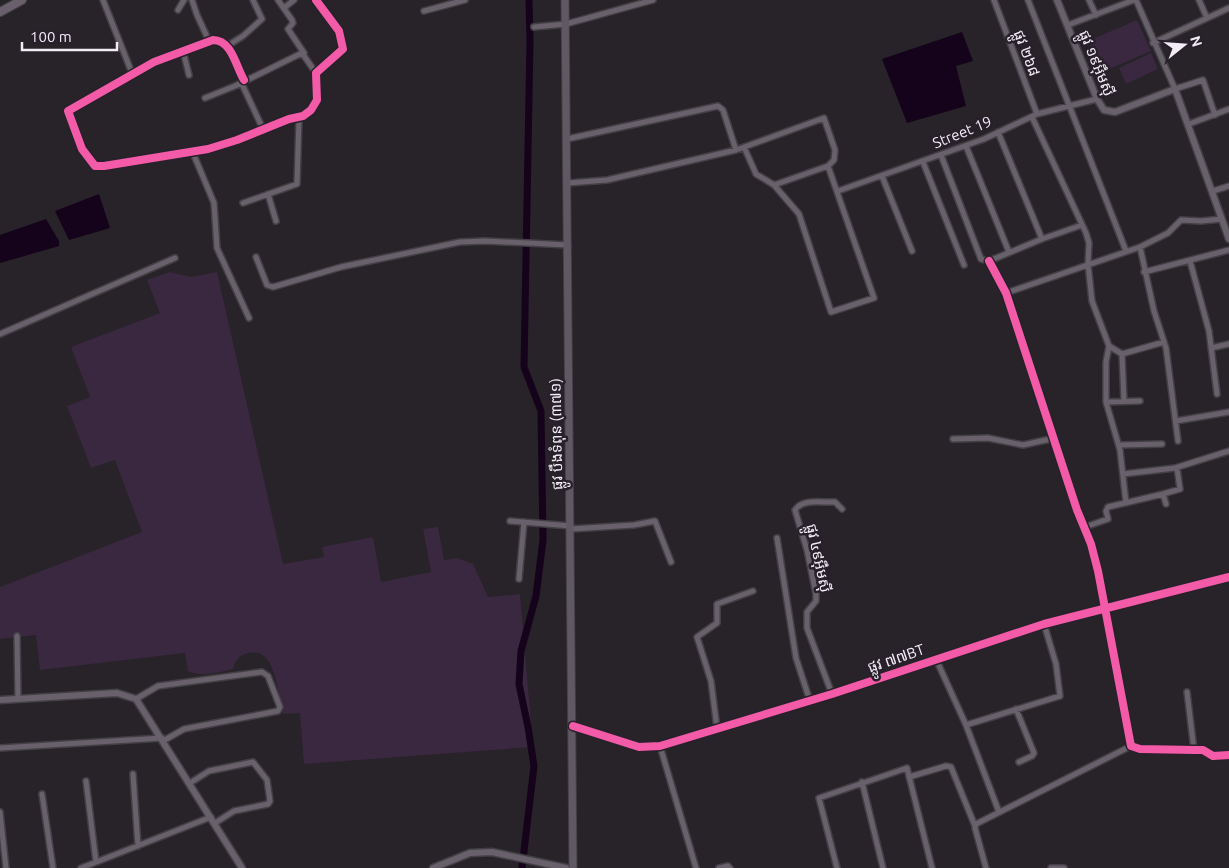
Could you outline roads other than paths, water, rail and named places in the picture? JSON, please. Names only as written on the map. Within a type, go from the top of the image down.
[{"type":"main road","points":[[0,12],[22,0]]},
{"type":"main road","name":"ផ្លូវ បឹងទំពុន (៣៧១)","points":[[565,0],[573,868]]},
{"type":"street","points":[[103,0],[132,73]]},
{"type":"street","points":[[178,10],[184,0]]},
{"type":"street","points":[[192,0],[197,16],[209,41]]},
{"type":"street","points":[[227,46],[243,36],[262,19],[253,0]]},
{"type":"street","points":[[263,129],[227,46],[222,41],[209,41],[132,73],[68,111],[82,149],[89,161],[95,166],[192,153],[238,140],[263,129],[308,114],[316,104],[316,74],[288,30],[293,21],[278,0]]},
{"type":"street","points":[[284,8],[294,0]]},
{"type":"street","points":[[316,0],[339,31],[343,44],[340,53],[316,74]]},
{"type":"street","points":[[424,11],[465,0]]},
{"type":"street","points":[[534,27],[566,24],[653,0]]},
{"type":"street","name":"ផ្លូវ ២៦៨","points":[[994,0],[1035,115],[1089,243],[1088,264],[1092,301],[1109,346]]},
{"type":"street","points":[[1028,0],[1126,251]]},
{"type":"street","name":"ផ្លូវ ១៩អ៊ឹមស៊ី","points":[[1057,0],[1097,99],[1104,110],[1115,112],[1175,89]]},
{"type":"street","points":[[1089,0],[1096,15]]},
{"type":"street","points":[[1068,25],[1135,0],[1189,124],[1229,239]]},
{"type":"street","points":[[1199,0],[1207,18]]},
{"type":"street","points":[[1153,43],[1229,8]]},
{"type":"street","points":[[183,51],[189,75]]},
{"type":"street","points":[[205,98],[304,53]]},
{"type":"street","points":[[1175,89],[1203,80],[1215,115]]},
{"type":"street","name":"Street 19","points":[[838,190],[966,146],[1035,115],[1097,99]]},
{"type":"street","points":[[567,139],[718,106],[723,110],[736,150]]},
{"type":"street","points":[[1189,124],[1229,109]]},
{"type":"street","points":[[243,203],[297,184],[299,118]]},
{"type":"street","points":[[568,183],[607,180],[736,150],[824,118],[835,155],[828,166],[774,186]]},
{"type":"street","points":[[998,132],[1042,238]]},
{"type":"street","points":[[966,146],[1009,252]]},
{"type":"street","points":[[744,147],[756,174],[774,186],[799,214],[831,312],[874,298],[838,190],[828,166]]},
{"type":"street","points":[[192,153],[214,203],[216,248],[248,318]]},
{"type":"street","points":[[941,155],[981,259],[989,261],[1042,238],[1082,225]]},
{"type":"street","points":[[923,162],[964,265]]},
{"type":"street","points":[[882,176],[912,251]]},
{"type":"street","points":[[1213,191],[1229,186]]},
{"type":"street","points":[[268,194],[276,220]]},
{"type":"street","points":[[1006,293],[1140,246],[1168,233],[1181,220],[1203,221],[1222,219]]},
{"type":"street","points":[[256,257],[267,285],[273,287],[341,267],[460,242],[568,245]]},
{"type":"street","points":[[1140,246],[1144,272],[1164,342],[1178,441]]},
{"type":"street","points":[[1144,272],[1229,250]]},
{"type":"street","points":[[0,334],[175,258]]},
{"type":"street","points":[[1190,260],[1211,348],[1218,394]]},
{"type":"street","points":[[989,261],[1006,293],[1078,510],[1092,544],[1131,746]]},
{"type":"street","points":[[1126,503],[1119,446],[1106,402],[1106,362],[1109,346],[1122,354],[1164,342]]},
{"type":"street","points":[[1211,348],[1229,344]]},
{"type":"street","points":[[1122,354],[1124,401]]},
{"type":"street","points":[[1106,402],[1140,401]]},
{"type":"street","points":[[1176,421],[1229,412]]},
{"type":"street","points":[[953,439],[988,438],[1023,445],[1055,438]]},
{"type":"street","points":[[1119,446],[1162,444]]},
{"type":"street","points":[[1123,474],[1177,468],[1229,451]]},
{"type":"street","points":[[1085,527],[1108,519],[1106,511],[1108,507],[1180,489],[1177,468]]},
{"type":"street","points":[[1163,494],[1166,504]]},
{"type":"street","name":"ផ្លូវ ៤៩អ៊ឹមស៊ី","points":[[832,694],[807,628],[807,612],[816,602],[816,594],[807,550],[795,510],[798,506],[812,501],[835,502],[842,509]]},
{"type":"street","points":[[510,521],[571,527],[634,525],[655,521],[671,562]]},
{"type":"street","points":[[519,579],[524,522]]},
{"type":"street","points":[[777,538],[796,658],[810,701]]},
{"type":"street","name":"ផ្លូវ ៧៧BT","points":[[573,726],[639,747],[660,746],[810,701],[1044,624],[1229,577]]},
{"type":"street","points":[[717,728],[711,681],[697,637],[717,623],[717,604],[753,591]]},
{"type":"street","points":[[966,725],[1060,696],[1056,664],[1044,624]]},
{"type":"street","points":[[17,636],[18,699]]},
{"type":"street","points":[[936,659],[966,725],[999,812]]},
{"type":"street","points":[[0,748],[162,740],[184,729],[278,711],[280,707],[268,676],[262,672],[158,686],[136,699]]},
{"type":"street","points":[[1187,692],[1194,750]]},
{"type":"street","points":[[0,700],[117,693],[136,699],[242,868]]},
{"type":"street","points":[[1016,710],[1034,753],[1032,756],[1019,762]]},
{"type":"street","points":[[660,746],[696,868]]},
{"type":"street","points":[[975,826],[999,812],[1131,746],[1140,749],[1203,750],[1213,756],[1229,755]]},
{"type":"street","points":[[81,868],[234,811],[268,804],[270,801],[266,780],[253,762],[209,771],[190,784]]},
{"type":"street","points":[[909,777],[946,766],[951,767],[975,826],[986,868]]},
{"type":"street","points":[[837,868],[819,798],[907,768],[932,868]]},
{"type":"street","points":[[133,774],[138,846]]},
{"type":"street","points":[[86,781],[96,862]]},
{"type":"street","points":[[862,782],[883,868]]},
{"type":"street","points":[[42,794],[52,868]]},
{"type":"street","points":[[0,812],[2,851],[6,868]]},
{"type":"street","points":[[433,868],[475,852],[492,852],[566,868]]},
{"type":"street","points":[[719,868],[728,866],[730,868]]},
{"type":"street","points":[[1051,868],[1064,868]]},
{"type":"waterway","points":[[522,868],[534,766],[519,684],[521,651],[536,596],[543,540],[541,411],[524,367],[530,41],[529,0]]}]
